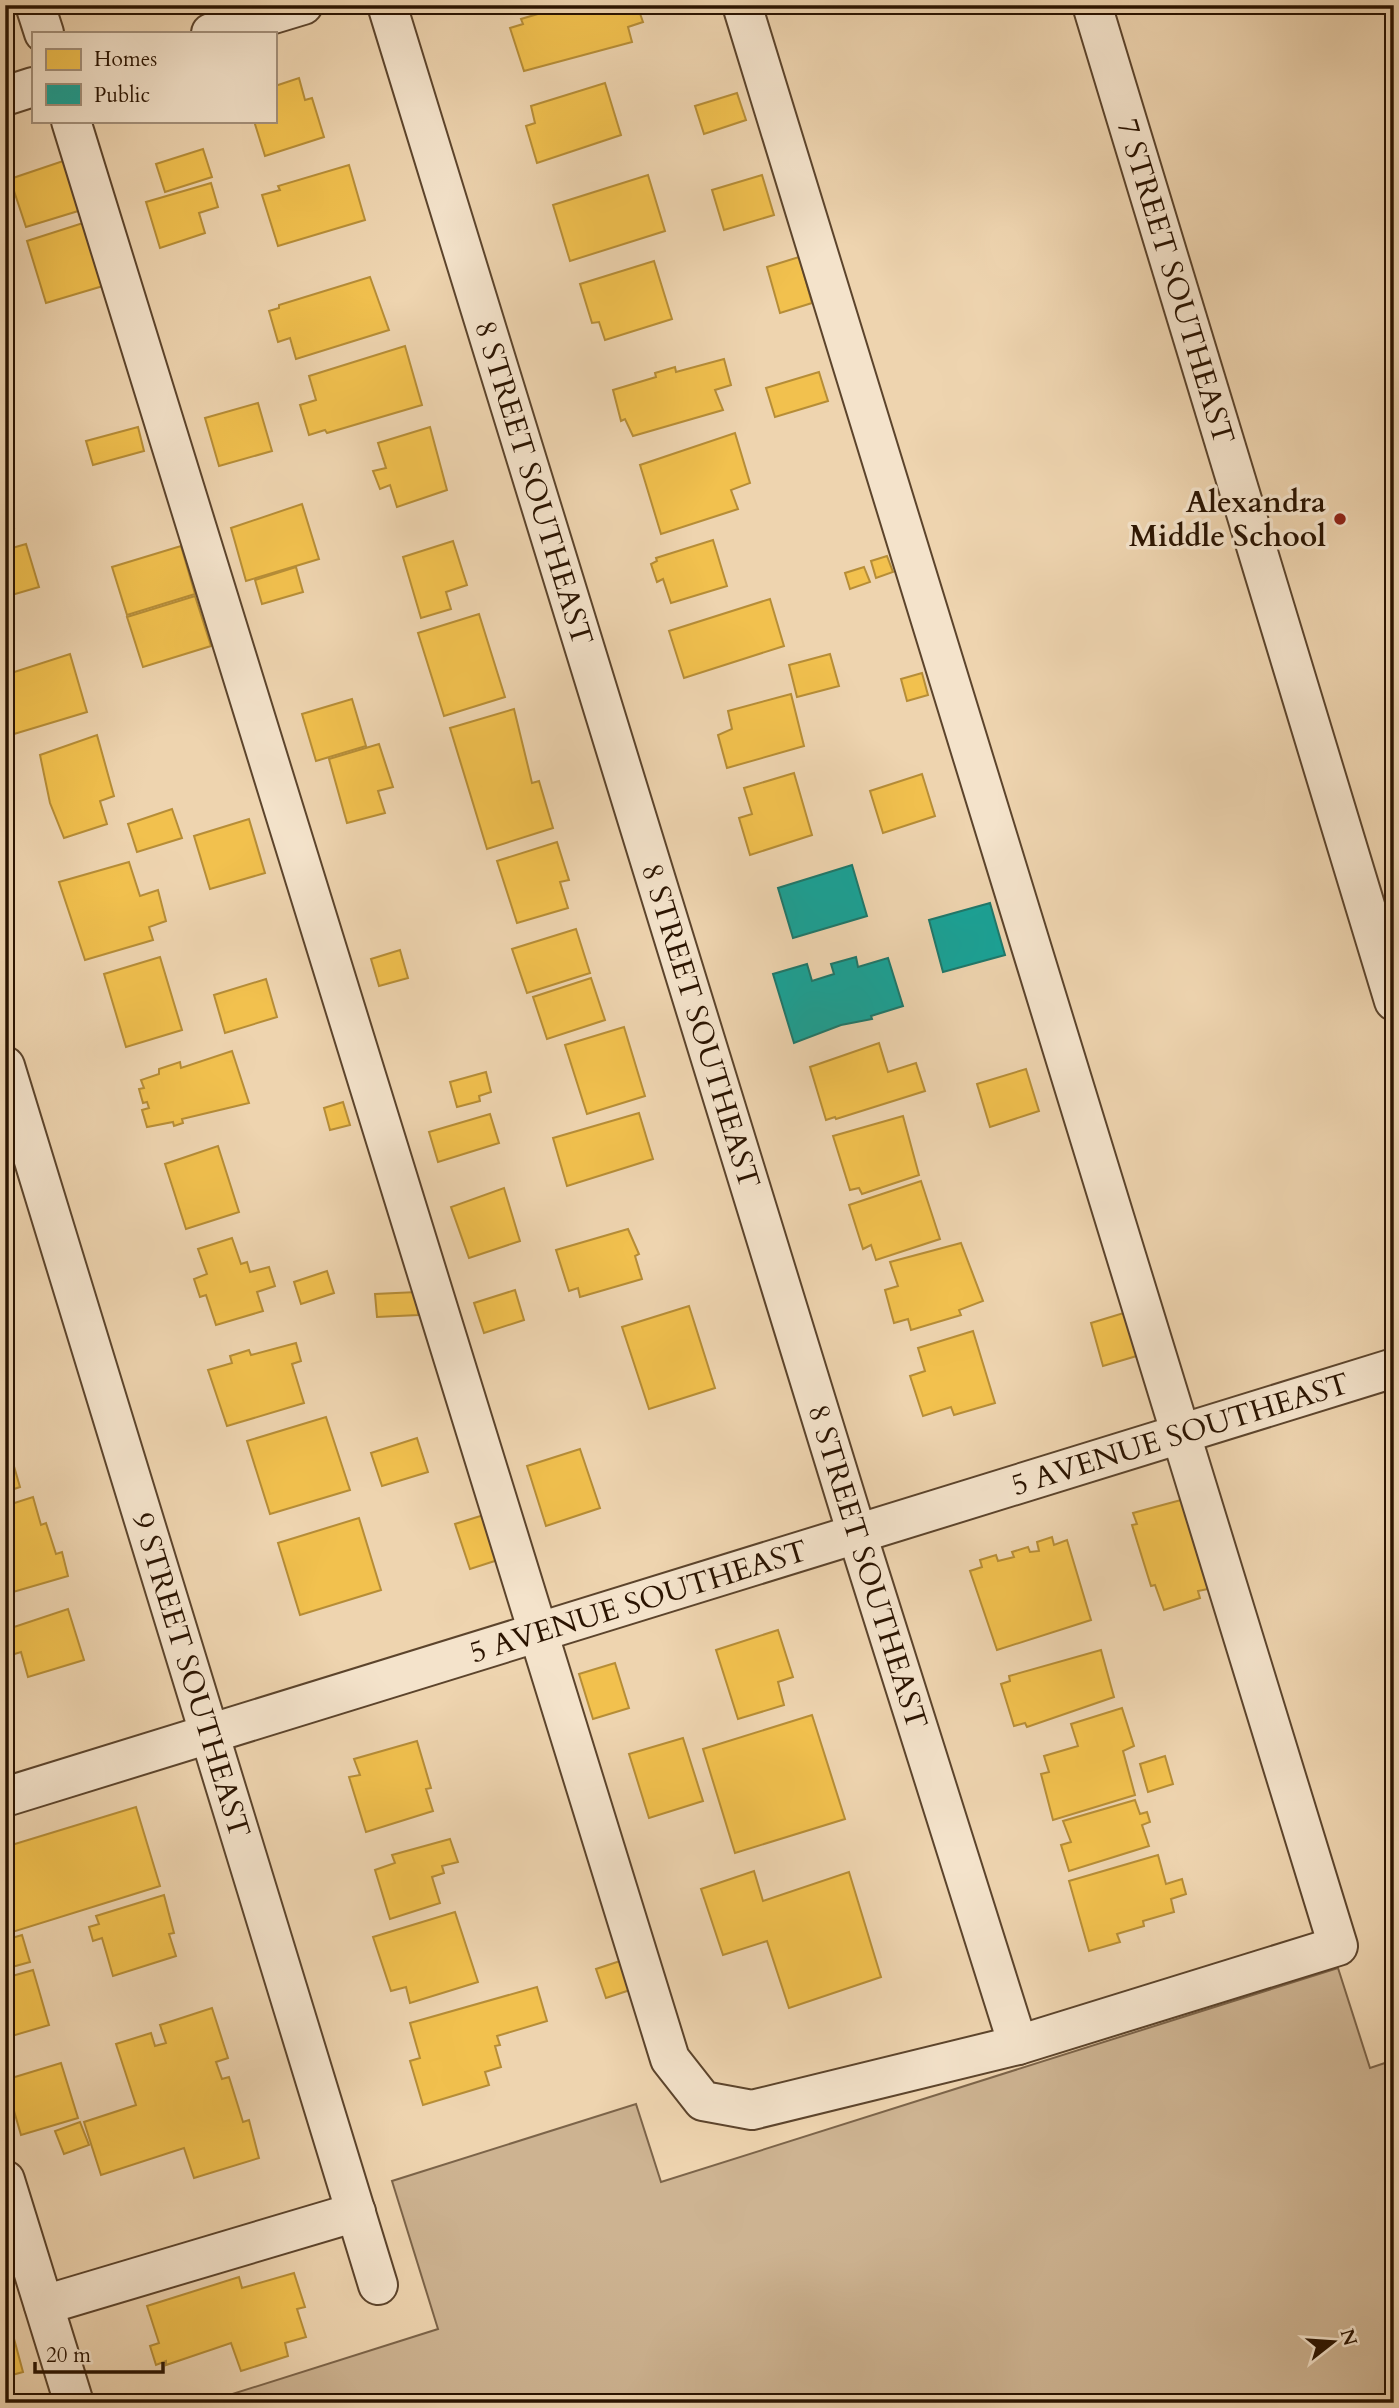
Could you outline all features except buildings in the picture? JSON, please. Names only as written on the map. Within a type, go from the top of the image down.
[{"type":"street","points":[[35,5],[44,32]]},
{"type":"street","points":[[214,32],[303,5]]},
{"type":"street","name":"8 STREET SOUTHEAST","points":[[387,5],[1018,2045]]},
{"type":"street","points":[[71,122],[670,2059],[703,2101],[752,2110],[1018,2045],[1338,1946],[742,5]]},
{"type":"street","name":"7 STREET SOUTHEAST","points":[[1092,5],[1394,1001]]},
{"type":"street","points":[[5,96],[32,87]]},
{"type":"street","name":"9 STREET SOUTHEAST","points":[[5,1066],[378,2285]]},
{"type":"street","name":"5 AVENUE SOUTHEAST","points":[[5,1797],[1394,1368]]},
{"type":"street","points":[[5,2180],[74,2403]]},
{"type":"street","points":[[44,2305],[356,2212]]},
{"type":"shaded area","points":[[1338,1968],[1370,2068],[1394,2060],[1394,2403],[204,2403],[438,2329],[392,2181],[636,2104],[661,2182]]},
{"type":"place","name":"Alexandra Middle School","points":[[1340,519]]}]
